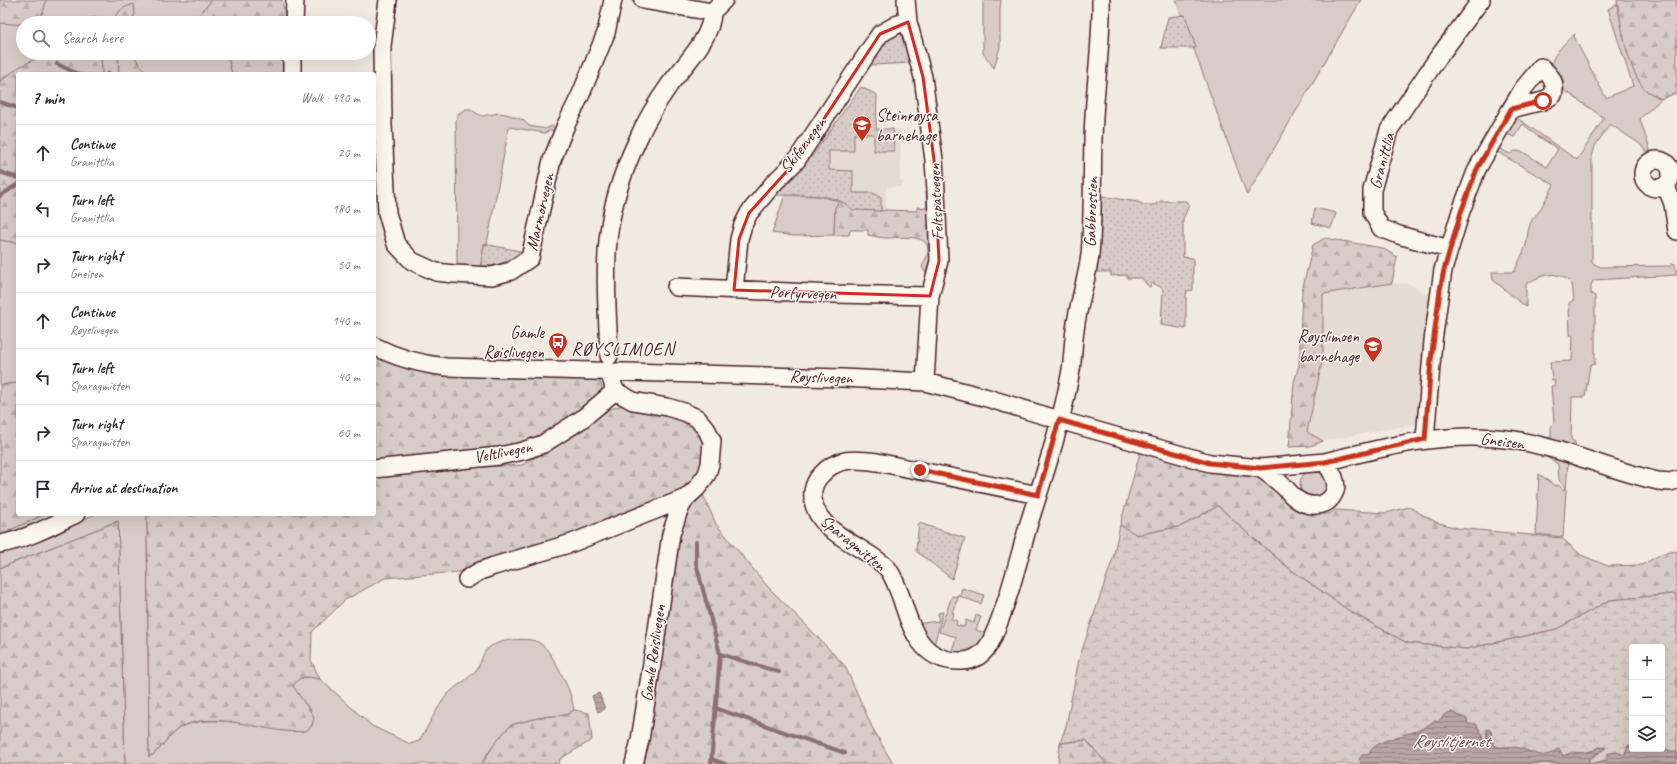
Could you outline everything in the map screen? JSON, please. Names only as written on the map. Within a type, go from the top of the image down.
[{"type":"street","points":[[294,16],[295,0]]},
{"type":"street","name":"Marmorvegen","points":[[388,0],[382,46],[382,120],[387,213],[396,244],[412,260],[436,272],[492,276],[511,271],[530,258],[552,160],[606,33],[613,0]]},
{"type":"street","points":[[643,0],[712,12]]},
{"type":"street","points":[[615,391],[609,364],[606,280],[608,240],[617,194],[638,138],[659,101],[707,34],[712,20],[712,12],[724,0]]},
{"type":"street","name":"Feltspatvegen","points":[[906,0],[908,22],[923,77],[934,160],[939,260],[930,296],[925,382]]},
{"type":"street","name":"Gabbrostien","points":[[1059,420],[1071,371],[1075,330],[1090,257],[1094,118],[1101,0]]},
{"type":"street","name":"Granittlia","points":[[1450,249],[1399,236],[1381,228],[1372,212],[1372,190],[1388,130],[1437,59],[1481,0]]},
{"type":"street","name":"Skifervegen","points":[[734,290],[739,239],[743,225],[749,213],[773,184],[796,161],[880,34],[898,24],[908,22]]},
{"type":"street","points":[[292,60],[292,72]]},
{"type":"street","points":[[1425,439],[1435,326],[1441,279],[1461,212],[1477,169],[1511,109]]},
{"type":"street","points":[[1666,186],[1673,204],[1677,231]]},
{"type":"street","name":"Porfyrvegen","points":[[676,287],[930,296]]},
{"type":"street","name":"Røyslivegen","points":[[376,347],[389,354],[421,364],[468,368],[609,364],[925,382],[984,397],[1210,463],[1260,468],[1325,462]]},
{"type":"street","name":"Veltlivegen","points":[[376,468],[499,456],[523,451],[544,444],[582,419],[615,391]]},
{"type":"street","name":"Gamle Røislivegen","points":[[615,391],[633,401],[684,412],[697,418],[707,430],[712,441],[710,464],[707,474],[697,488],[686,498],[670,534],[653,659],[640,740],[634,764]]},
{"type":"street","name":"Sparagmitten","points":[[1038,495],[853,458],[830,466],[820,476],[814,485],[812,495],[814,510],[820,519],[835,532],[878,561],[892,576],[913,630],[920,641],[935,655],[947,660],[957,662],[975,659],[983,653],[989,645],[1000,620],[1038,495],[1059,420]]},
{"type":"street","name":"Gneisen","points":[[1325,462],[1425,439],[1480,436],[1515,440],[1561,451],[1658,481],[1670,482],[1677,480]]},
{"type":"street","points":[[1260,468],[1282,484],[1296,499],[1311,505],[1322,505],[1331,500],[1336,491],[1336,482],[1325,462]]},
{"type":"street","name":"Gamle Røislivegen","points":[[467,579],[487,568],[572,542],[686,498]]},
{"type":"street","points":[[0,544],[15,541],[34,534],[72,516]]},
{"type":"highlighted area","points":[[908,22],[923,77],[934,160],[939,261],[930,296],[734,290],[739,239],[749,213],[796,161],[880,34]]},
{"type":"shaded area","name":"Steinrøysa barnehage","points":[[861,87],[877,95],[876,129],[901,129],[900,181],[903,182],[902,187],[886,187],[886,210],[881,211],[819,196],[777,195],[813,155]]},
{"type":"shaded area","name":"Røyslimoen barnehage","points":[[1392,283],[1409,284],[1431,297],[1422,413],[1416,424],[1323,441],[1307,432],[1323,358],[1323,293]]},
{"type":"green space","points":[[0,0],[46,0],[43,12],[40,16],[16,16],[16,24],[0,23]]},
{"type":"green space","points":[[46,0],[212,0],[198,16],[134,16],[135,14],[116,16],[40,16],[42,14]]},
{"type":"green space","points":[[212,0],[282,0],[285,16],[198,16]]},
{"type":"green space","points":[[983,0],[1001,0],[1000,47],[994,68],[983,53]]},
{"type":"green space","points":[[1176,0],[1361,0],[1247,195]]},
{"type":"green space","points":[[1617,0],[1677,0],[1677,94],[1661,99],[1647,91],[1640,84],[1626,49]]},
{"type":"green space","points":[[134,4],[134,16],[116,16],[123,8]]},
{"type":"green space","points":[[1617,4],[1624,39],[1647,91],[1661,99],[1640,119],[1651,153],[1647,153],[1640,144],[1610,124],[1595,146],[1592,157],[1592,261],[1594,264],[1601,267],[1671,266],[1672,263],[1675,264],[1677,275],[1594,280],[1591,285],[1591,294],[1595,296],[1595,364],[1590,365],[1585,397],[1572,397],[1571,439],[1575,442],[1576,449],[1528,437],[1529,434],[1551,438],[1551,427],[1554,422],[1551,386],[1554,386],[1555,381],[1552,380],[1550,362],[1572,361],[1573,336],[1570,335],[1569,303],[1574,300],[1572,284],[1561,276],[1550,275],[1538,278],[1526,284],[1526,307],[1493,280],[1492,272],[1514,272],[1526,245],[1530,223],[1538,213],[1554,185],[1494,150],[1496,146],[1510,154],[1515,151],[1523,152],[1547,167],[1558,149],[1536,135],[1523,124],[1514,137],[1502,132],[1512,116],[1577,160],[1604,118],[1564,90],[1562,82],[1553,67],[1552,61],[1554,56],[1575,34],[1574,36],[1576,41],[1606,98],[1633,86],[1608,9]]},
{"type":"green space","points":[[1185,15],[1196,48],[1161,48],[1168,17]]},
{"type":"green space","points":[[0,23],[16,24],[16,60],[35,60],[1,79],[0,82]]},
{"type":"green space","points":[[897,32],[905,36],[913,63],[873,65],[868,62],[882,39]]},
{"type":"green space","points":[[34,60],[101,60],[102,72],[16,72],[16,243],[0,240],[0,82],[19,67]]},
{"type":"green space","points":[[101,60],[118,60],[119,72],[102,72]]},
{"type":"green space","points":[[118,60],[136,60],[145,72],[119,72]]},
{"type":"green space","points":[[228,60],[232,72],[145,72],[137,61]]},
{"type":"green space","points":[[228,60],[286,60],[285,72],[232,72]]},
{"type":"green space","name":"Steinrøysa barnehage","points":[[861,87],[877,95],[876,129],[893,129],[894,151],[874,151],[874,134],[854,134],[854,151],[829,151],[829,170],[853,171],[853,193],[873,193],[881,198],[881,211],[853,210],[846,204],[827,197],[807,195],[776,195],[813,155]]},
{"type":"green space","points":[[466,109],[471,109],[482,116],[499,113],[506,114],[523,120],[529,126],[545,129],[552,126],[558,129],[555,131],[550,130],[545,133],[509,127],[487,244],[484,244],[480,271],[459,266],[457,263],[456,120],[459,113]]},
{"type":"green space","points":[[926,191],[929,191],[934,215],[930,273],[925,272],[922,267],[927,256],[928,248],[920,239],[905,237],[887,238],[868,235],[868,230],[850,230],[849,235],[834,235],[835,208],[839,201],[881,211],[917,211],[917,207],[927,208]]},
{"type":"green space","points":[[785,195],[819,196],[839,201],[835,208],[834,235],[794,236],[772,233]]},
{"type":"green space","points":[[1095,195],[1138,202],[1144,205],[1154,205],[1161,201],[1186,201],[1189,205],[1183,219],[1183,257],[1193,258],[1193,290],[1187,291],[1186,295],[1186,329],[1161,325],[1163,290],[1161,287],[1151,283],[1150,287],[1142,278],[1127,278],[1127,275],[1111,276],[1111,272],[1092,272]]},
{"type":"green space","points":[[1315,208],[1336,213],[1331,228],[1312,223]]},
{"type":"green space","points":[[1325,238],[1382,248],[1397,257],[1392,283],[1323,294],[1323,358],[1307,432],[1323,441],[1310,446],[1289,447],[1294,382],[1299,365],[1302,291],[1313,245]]},
{"type":"green space","points":[[0,240],[16,243],[16,383],[0,385]]},
{"type":"green space","points":[[484,244],[520,251],[512,258],[497,265],[481,266]]},
{"type":"green space","points":[[376,353],[596,377],[599,380],[602,391],[595,405],[524,447],[376,463]]},
{"type":"green space","points":[[16,383],[16,516],[41,516],[12,529],[0,532],[0,385]]},
{"type":"green space","points":[[622,405],[673,415],[690,423],[698,430],[704,448],[704,458],[695,477],[687,485],[669,496],[470,571],[385,578],[345,600],[312,632],[311,660],[320,679],[308,677],[301,678],[295,682],[293,686],[314,717],[312,726],[306,731],[292,732],[276,730],[228,721],[213,720],[197,722],[178,729],[154,754],[149,757],[147,516],[376,516],[376,478],[422,470],[522,465],[577,434],[608,410]]},
{"type":"green space","points":[[1147,452],[1228,473],[1265,480],[1285,501],[1294,506],[1319,514],[1329,514],[1335,510],[1386,513],[1409,507],[1436,522],[1457,528],[1562,538],[1581,555],[1608,566],[1642,565],[1663,553],[1677,551],[1677,596],[1674,594],[1610,600],[1557,629],[1467,649],[1407,643],[1351,612],[1290,569],[1218,506],[1182,526],[1137,535],[1120,525],[1140,453]]},
{"type":"green space","points":[[1541,453],[1568,461],[1563,537],[1536,534],[1539,474],[1555,486],[1558,485],[1564,490],[1565,487],[1559,480],[1558,464],[1546,457],[1541,457]]},
{"type":"green space","points":[[1314,470],[1324,474],[1328,484],[1324,494],[1314,498],[1304,494],[1300,484],[1304,474]]},
{"type":"green space","points":[[701,490],[716,524],[768,587],[845,666],[872,727],[893,764],[639,764],[658,660],[666,642],[663,633],[672,555],[687,504]]},
{"type":"green space","points":[[1218,506],[1290,569],[1351,612],[1407,643],[1467,649],[1557,629],[1610,600],[1674,594],[1677,596],[1677,753],[1665,749],[1665,644],[1629,644],[1629,746],[1625,756],[1616,752],[1607,754],[1608,760],[1590,764],[1588,761],[1605,748],[1582,753],[1572,752],[1563,756],[1537,756],[1523,749],[1511,747],[1501,748],[1493,745],[1491,731],[1487,729],[1486,743],[1483,744],[1482,734],[1468,724],[1445,714],[1438,722],[1434,721],[1376,749],[1362,764],[1107,764],[1086,740],[1060,743],[1066,726],[1079,659],[1113,558],[1120,525],[1137,535],[1182,526]]},
{"type":"green space","points":[[41,516],[60,516],[0,539],[0,532],[12,529]]},
{"type":"green space","points":[[91,516],[147,516],[149,757],[159,750],[178,729],[195,723],[207,721],[235,722],[288,731],[311,710],[293,686],[296,681],[301,678],[309,677],[320,679],[372,726],[410,744],[419,741],[447,695],[474,673],[486,650],[498,643],[511,640],[521,639],[536,641],[545,648],[566,683],[574,710],[566,715],[542,717],[511,725],[487,754],[482,764],[125,764],[118,521],[0,568],[0,551]]},
{"type":"green space","points":[[118,521],[125,764],[0,764],[0,568]]},
{"type":"green space","points":[[919,523],[965,538],[952,579],[916,551]]},
{"type":"green space","points":[[962,588],[984,595],[981,604],[959,596],[952,612],[954,613],[951,619],[957,621],[956,625],[964,627],[966,620],[974,623],[976,615],[981,617],[976,630],[988,634],[996,613],[998,614],[987,642],[979,652],[961,658],[946,656],[932,649],[922,638],[915,624],[939,621],[938,613],[943,612],[934,645],[951,654],[956,637],[939,632],[952,596],[956,597],[957,595],[960,595]]},
{"type":"green space","points":[[574,710],[589,713],[592,740],[560,759],[559,764],[482,764],[497,740],[511,725],[542,717],[566,715]]},
{"type":"green space","points":[[1086,740],[1107,764],[1058,764],[1060,743]]},
{"type":"water","points":[[599,693],[605,709],[598,712],[592,696]]},
{"type":"water","name":"Røyslitjernet","points":[[1451,712],[1467,719],[1468,724],[1476,724],[1482,734],[1483,744],[1486,743],[1488,729],[1491,731],[1493,745],[1519,748],[1541,755],[1552,753],[1559,748],[1563,756],[1591,751],[1599,747],[1606,748],[1591,757],[1588,761],[1590,764],[1362,764],[1359,759],[1362,755],[1369,754],[1378,744],[1421,730],[1434,720],[1438,722],[1445,714]]},
{"type":"water","points":[[1628,745],[1629,752],[1665,752],[1665,749],[1677,753],[1677,764],[1590,764],[1607,760],[1607,754],[1616,752],[1625,755]]},
{"type":"waterway","points":[[57,64],[74,72]]},
{"type":"waterway","points":[[0,102],[16,107]]},
{"type":"waterway","points":[[0,172],[16,177]]},
{"type":"waterway","points":[[0,196],[16,185]]},
{"type":"waterway","points":[[696,542],[696,563],[720,654],[711,764]]},
{"type":"waterway","points":[[720,654],[779,672]]},
{"type":"waterway","points":[[715,708],[845,753]]},
{"type":"waterway","points":[[711,759],[725,764]]},
{"type":"place","name":"Steinrøysa barnehage","points":[[862,142]]},
{"type":"place","name":"Gamle Røislivegen","points":[[558,359]]},
{"type":"place","name":"Røyslimoen barnehage","points":[[1373,363]]},
{"type":"district","name":"RØYSLIMOEN","points":[[623,349]]},
{"type":"route","points":[[920,470],[1038,495],[1059,420],[1210,463],[1260,468],[1325,462],[1425,439],[1431,360],[1441,279],[1461,212],[1477,169],[1511,109],[1543,101]]}]
